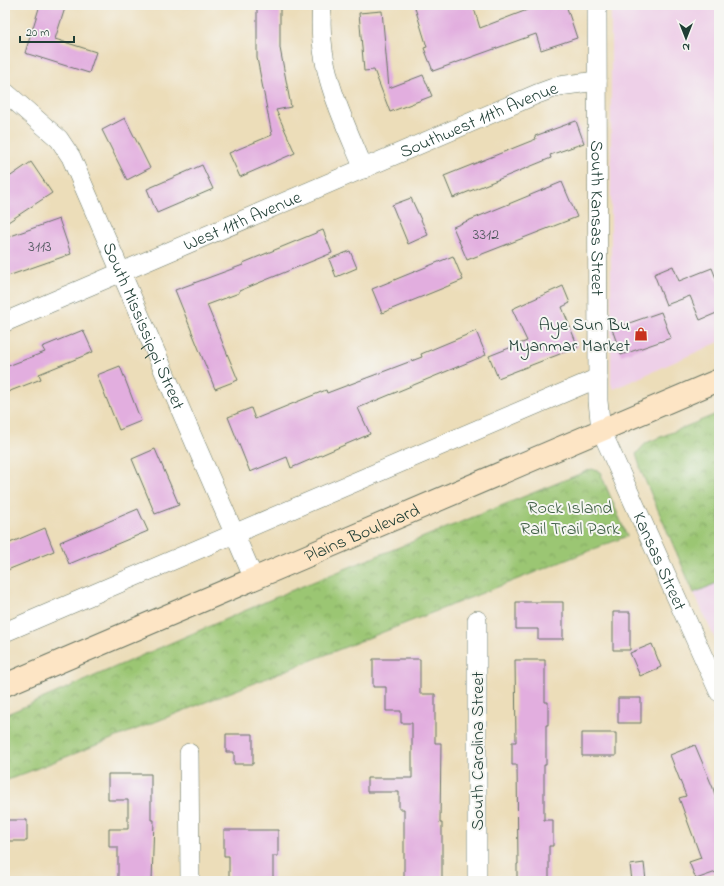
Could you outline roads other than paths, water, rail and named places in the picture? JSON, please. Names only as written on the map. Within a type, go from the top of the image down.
[{"type":"main road","name":"Plains Boulevard","points":[[5,686],[719,380]]},
{"type":"street","points":[[322,5],[320,24],[323,57],[332,91],[364,169]]},
{"type":"street","name":"South Kansas Street","points":[[597,5],[598,401],[601,430]]},
{"type":"street","name":"Southwest 11th Avenue","points":[[364,169],[537,94],[559,86],[597,81]]},
{"type":"street","name":"South Mississippi Street","points":[[5,92],[59,139],[71,157],[254,579]]},
{"type":"street","name":"West 11th Avenue","points":[[121,272],[364,169]]},
{"type":"street","points":[[5,322],[121,272]]},
{"type":"street","points":[[5,632],[598,378]]},
{"type":"street","name":"Kansas Street","points":[[601,430],[719,692]]},
{"type":"street","name":"South Carolina Street","points":[[477,620],[477,881]]},
{"type":"street","points":[[189,753],[190,881]]},
{"type":"place","name":"Aye Sun Bu Myanmar Market","points":[[641,334]]},
{"type":"park label","name":"Rock Island Rail Trail Park","points":[[570,517]]}]
